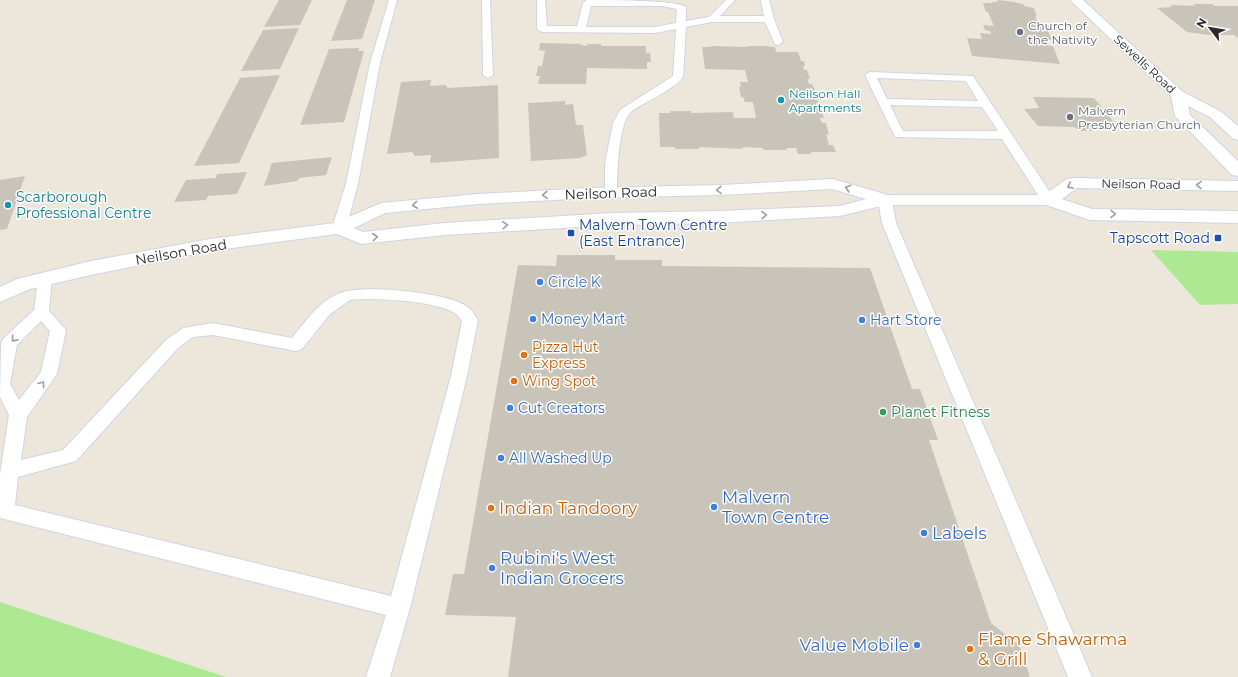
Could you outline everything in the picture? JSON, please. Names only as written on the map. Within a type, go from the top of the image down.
[{"type":"main road","name":"Sewells Road","points":[[1076,0],[1178,95],[1215,114],[1238,135]]},
{"type":"main road","name":"Sewells Road","points":[[1178,95],[1183,116],[1238,171]]},
{"type":"main road","name":"Neilson Road","points":[[1048,200],[1073,183],[1238,186]]},
{"type":"main road","name":"Neilson Road","points":[[0,295],[24,284],[91,268],[210,246],[339,228],[381,208],[478,199],[611,192],[720,190],[833,184],[885,200]]},
{"type":"main road","points":[[611,192],[613,219]]},
{"type":"main road","name":"Neilson Road","points":[[339,228],[361,238],[444,229],[613,219],[718,217],[840,211],[885,200],[1048,200],[1090,214],[1238,217]]},
{"type":"main road","name":"Neilson Road","points":[[0,284],[24,284]]},
{"type":"lane","points":[[339,228],[352,184],[375,63],[393,0]]},
{"type":"lane","points":[[486,0],[488,75]]},
{"type":"lane","points":[[541,0],[542,29],[581,28],[655,30],[712,19],[769,19]]},
{"type":"lane","points":[[712,19],[731,0]]},
{"type":"lane","points":[[765,0],[769,19],[778,42]]},
{"type":"lane","points":[[581,28],[587,3],[662,3],[682,7],[678,76],[645,100],[626,110],[619,123],[611,164],[611,192]]},
{"type":"lane","points":[[1007,135],[899,135],[870,76],[969,78],[1007,135],[1048,200]]},
{"type":"lane","points":[[883,102],[986,104]]},
{"type":"lane","points":[[885,200],[889,223],[1080,677]]},
{"type":"lane","points":[[18,415],[2,384],[9,343],[41,312],[45,279]]},
{"type":"lane","points":[[10,472],[69,456],[172,344],[189,332],[214,328],[296,345],[329,305],[346,296],[374,294],[443,302],[461,309],[470,320],[459,376],[399,608],[378,677]]},
{"type":"lane","points":[[41,312],[58,330],[49,374],[18,415],[4,511],[399,608]]},
{"type":"green space","points":[[1151,250],[1238,252],[1238,304],[1200,305]]},
{"type":"green space","points":[[0,602],[226,677],[0,677]]},
{"type":"building","points":[[279,0],[312,0],[300,25],[264,27]]},
{"type":"building","points":[[347,0],[375,0],[362,39],[331,41]]},
{"type":"building","name":"Church of the Nativity","points":[[999,0],[1023,4],[1024,6],[1034,8],[1039,26],[1053,27],[1055,32],[1048,31],[1052,40],[1041,39],[1043,45],[1053,46],[1060,64],[972,56],[967,38],[982,39],[980,33],[991,34],[990,31],[985,30],[983,25],[994,26],[983,3],[992,3]]},
{"type":"building","points":[[1193,4],[1238,6],[1238,38],[1234,35],[1209,35],[1187,32],[1157,8],[1172,7],[1170,5],[1196,6]]},
{"type":"building","points":[[299,28],[280,69],[241,71],[263,30]]},
{"type":"building","points":[[540,43],[581,44],[587,46],[587,44],[601,44],[601,46],[646,46],[646,53],[650,53],[651,62],[647,62],[647,69],[587,68],[586,84],[538,84],[540,76],[536,76],[538,66],[542,66],[545,51],[539,50]]},
{"type":"building","name":"Neilson Hall Apartments","points":[[765,46],[775,47],[776,52],[798,52],[801,61],[804,61],[804,70],[807,70],[810,79],[807,79],[809,84],[812,84],[814,88],[818,103],[816,103],[817,107],[820,108],[824,118],[820,118],[822,123],[826,123],[829,135],[826,134],[829,145],[833,145],[836,152],[811,152],[811,154],[798,154],[796,148],[786,148],[787,150],[763,150],[763,148],[742,147],[743,149],[699,147],[699,149],[675,149],[675,147],[660,147],[659,113],[670,113],[670,111],[691,111],[691,113],[733,112],[734,118],[756,118],[753,102],[745,102],[743,97],[741,97],[739,87],[741,87],[740,82],[748,82],[745,70],[705,69],[702,47]]},
{"type":"building","points":[[359,48],[358,51],[364,51],[344,122],[300,125],[329,49]]},
{"type":"building","points":[[280,75],[239,163],[194,166],[240,78]]},
{"type":"building","points":[[431,80],[430,86],[443,85],[447,86],[447,88],[498,85],[499,158],[430,163],[431,155],[415,156],[412,152],[387,154],[401,82]]},
{"type":"building","name":"Malvern Presbyterian Church","points":[[1033,97],[1094,98],[1118,127],[1093,127],[1091,131],[1081,131],[1074,127],[1038,126],[1024,109],[1039,108]]},
{"type":"building","points":[[565,101],[565,105],[573,104],[576,125],[583,125],[587,155],[580,158],[531,161],[528,103]]},
{"type":"building","points":[[332,157],[326,175],[299,178],[297,181],[264,186],[272,163]]},
{"type":"building","points":[[247,172],[237,194],[208,196],[206,200],[174,202],[186,180],[216,178],[217,174]]},
{"type":"building","name":"Scarborough Professional Centre","points":[[25,176],[7,229],[0,230],[0,180]]},
{"type":"building","name":"Malvern Town Centre","points":[[557,255],[615,255],[615,260],[662,260],[662,266],[870,268],[912,389],[920,389],[938,440],[929,440],[991,623],[1019,645],[1030,677],[508,677],[516,617],[445,615],[453,574],[464,574],[518,265],[556,266]]},
{"type":"place","name":"Church of the Nativity","points":[[1020,32]]},
{"type":"place","name":"Neilson Hall Apartments","points":[[781,100]]},
{"type":"place","name":"Malvern Presbyterian Church","points":[[1070,117]]},
{"type":"place","name":"Scarborough Professional Centre","points":[[8,205]]},
{"type":"place","name":"Malvern Town Centre (East Entrance)","points":[[571,233]]},
{"type":"place","name":"Tapscott Road","points":[[1218,238]]},
{"type":"place","name":"Circle K","points":[[540,282]]},
{"type":"place","name":"Money Mart","points":[[533,319]]},
{"type":"place","name":"Hart Store","points":[[862,320]]},
{"type":"place","name":"Pizza Hut Express","points":[[524,355]]},
{"type":"place","name":"Wing Spot","points":[[514,381]]},
{"type":"place","name":"Cut Creators","points":[[510,408]]},
{"type":"place","name":"Planet Fitness","points":[[883,412]]},
{"type":"place","name":"All Washed Up","points":[[501,458]]},
{"type":"place","name":"Malvern Town Centre","points":[[714,507]]},
{"type":"place","name":"Indian Tandoory","points":[[491,508]]},
{"type":"place","name":"Labels","points":[[924,533]]},
{"type":"place","name":"Rubini's West Indian Grocers","points":[[492,568]]},
{"type":"place","name":"Value Mobile","points":[[917,645]]},
{"type":"place","name":"Flame Shawarma & Grill","points":[[970,649]]}]
